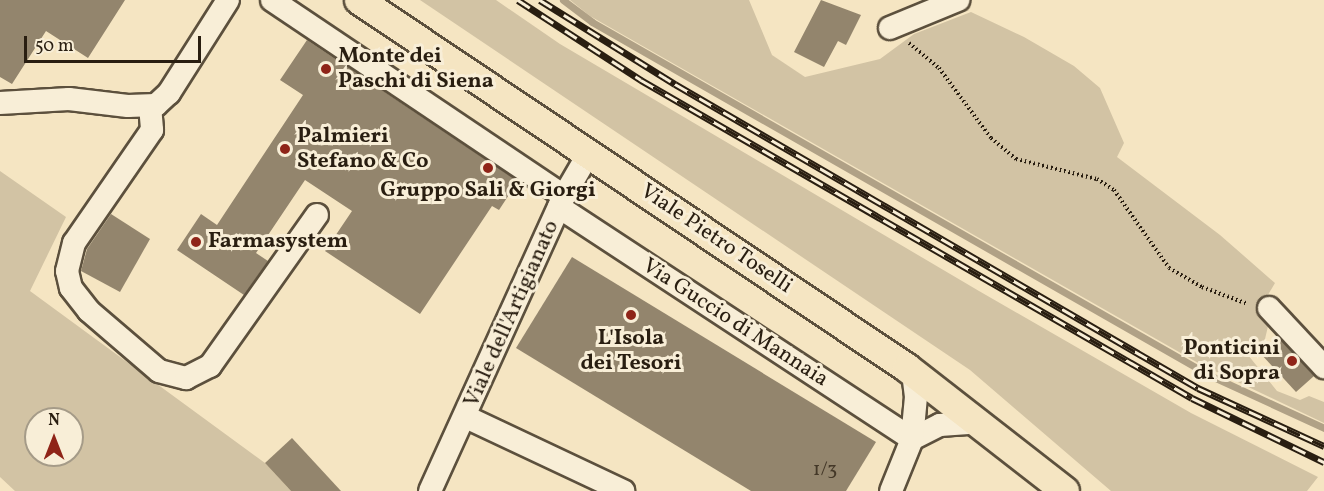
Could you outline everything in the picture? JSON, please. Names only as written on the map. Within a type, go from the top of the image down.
[{"type":"main road","name":"Viale Pietro Toselli","points":[[359,0],[913,372],[1065,491]]},
{"type":"lane","points":[[0,103],[69,99],[150,106],[169,93],[228,0]]},
{"type":"lane","name":"Via Guccio di Mannaia","points":[[272,0],[562,202],[912,439]]},
{"type":"lane","points":[[890,28],[958,0]]},
{"type":"lane","points":[[150,106],[152,130],[74,243],[67,271],[71,288],[89,311],[159,371],[186,378],[210,366],[317,215]]},
{"type":"lane","name":"Viale dell'Artigianato","points":[[589,153],[562,202],[466,417],[623,491]]},
{"type":"lane","points":[[1269,308],[1324,367]]},
{"type":"lane","points":[[891,491],[912,439],[916,397],[913,372]]},
{"type":"lane","points":[[430,491],[466,417]]},
{"type":"lane","points":[[912,439],[940,425],[979,422]]},
{"type":"path","points":[[890,28],[939,68],[991,138],[1016,159],[1097,179],[1114,190],[1169,268],[1242,303],[1269,308]]},
{"type":"shaded area","points":[[420,0],[496,0],[560,44],[979,291],[1191,413],[1318,477],[1307,491],[1111,491],[970,370]]},
{"type":"shaded area","points":[[570,0],[749,0],[772,55],[805,77],[880,59],[914,34],[971,12],[1024,37],[1074,66],[1100,88],[1124,143],[1117,157],[1220,235],[1275,283],[1258,312],[1269,322],[1265,339],[1248,355],[1277,391],[1300,400],[1309,396],[1324,402],[1324,423],[1200,364],[590,16]]},
{"type":"shaded area","points":[[0,171],[66,217],[30,291],[265,463],[291,491],[15,491],[0,477]]},
{"type":"building","points":[[0,0],[125,0],[88,58],[46,31],[12,84],[0,77]]},
{"type":"building","points":[[821,0],[861,15],[846,45],[838,41],[824,67],[794,52]]},
{"type":"building","points":[[307,40],[518,181],[499,210],[492,206],[420,314],[325,251],[352,211],[305,180],[256,253],[268,261],[244,295],[177,250],[201,214],[217,225],[303,95],[280,80]]},
{"type":"building","points":[[111,214],[150,239],[120,292],[81,271],[87,249]]},
{"type":"building","points":[[572,257],[876,442],[846,491],[751,491],[516,348]]},
{"type":"building","name":"Ponticini di Sopra","points":[[1279,338],[1314,376],[1296,392],[1261,354]]},
{"type":"building","points":[[292,438],[341,491],[291,491],[265,463]]},
{"type":"waterway","points":[[563,0],[592,22],[1209,375],[1324,428]]},
{"type":"railway","points":[[518,0],[641,80],[1192,398],[1324,462]]},
{"type":"railway","points":[[540,0],[675,84],[1198,388],[1324,446]]},
{"type":"place","name":"Monte dei Paschi di Siena","points":[[326,69]]},
{"type":"place","name":"Palmieri Stefano & Co","points":[[285,149]]},
{"type":"place","name":"Gruppo Sali & Giorgi","points":[[488,168]]},
{"type":"place","name":"Farmasystem","points":[[196,242]]},
{"type":"place","name":"L'Isola dei Tesori","points":[[631,315]]},
{"type":"place","name":"Ponticini di Sopra","points":[[1292,361]]}]
